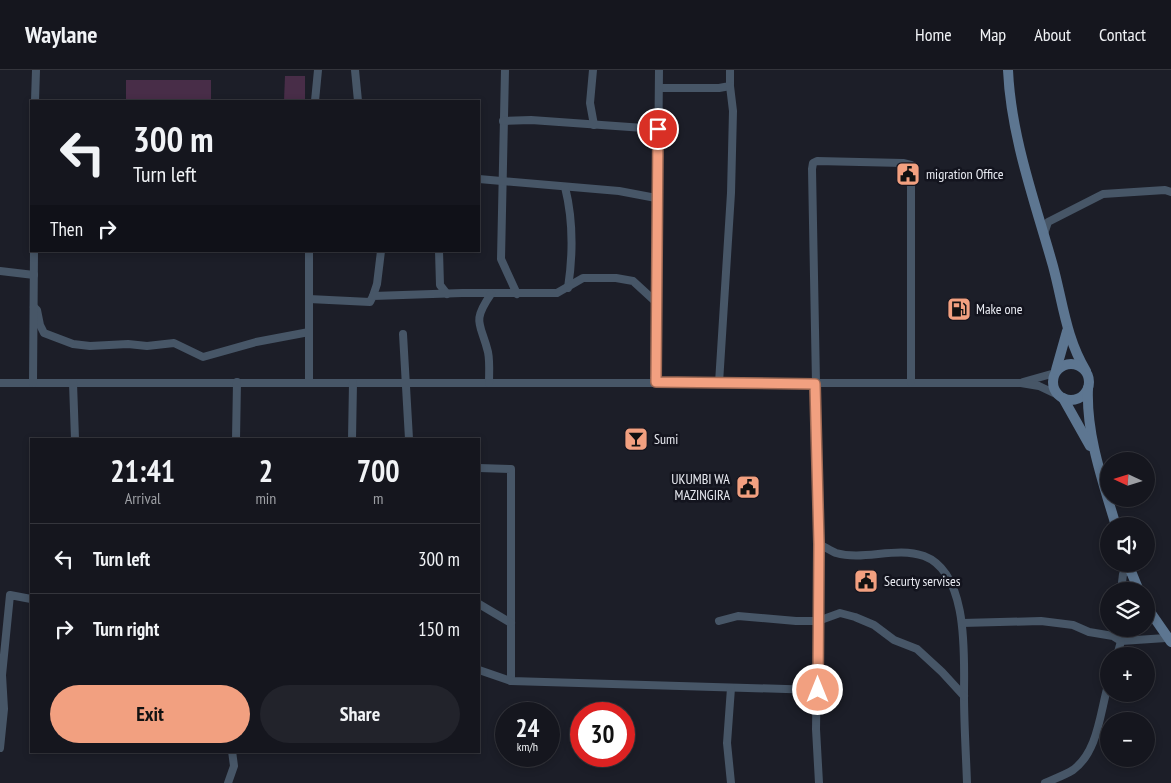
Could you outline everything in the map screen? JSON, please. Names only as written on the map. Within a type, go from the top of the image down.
[{"type":"main road","points":[[1008,70],[1009,91],[1020,144],[1043,237],[1053,267],[1067,331],[1075,354],[1086,371],[1089,381],[1087,405],[1098,465],[1113,517]]},
{"type":"main road","points":[[1067,331],[1053,383],[1082,429],[1098,465]]},
{"type":"main road","points":[[1055,372],[1069,363],[1076,364],[1086,371]]},
{"type":"main road","points":[[1061,397],[1071,400],[1079,398],[1088,388]]},
{"type":"main road","points":[[1155,619],[1169,640]]},
{"type":"street","points":[[35,100],[36,70]]},
{"type":"street","points":[[315,100],[318,70]]},
{"type":"street","points":[[354,70],[358,100]]},
{"type":"street","points":[[505,70],[501,259],[517,294]]},
{"type":"street","points":[[592,70],[590,103],[594,124]]},
{"type":"street","points":[[656,382],[656,198],[659,70]]},
{"type":"street","points":[[719,383],[731,193],[732,111],[730,70]]},
{"type":"street","points":[[660,88],[719,88],[730,86]]},
{"type":"street","points":[[503,121],[531,120],[658,129]]},
{"type":"street","points":[[819,783],[816,729],[819,544],[812,169],[813,163],[817,161],[903,163],[910,166],[911,382]]},
{"type":"street","points":[[480,179],[619,191],[656,198]]},
{"type":"street","points":[[566,187],[571,223],[568,288]]},
{"type":"street","points":[[1043,237],[1048,222],[1103,194],[1165,190],[1171,192]]},
{"type":"street","points":[[33,383],[34,252]]},
{"type":"street","points":[[308,382],[309,252]]},
{"type":"street","points":[[309,299],[370,302],[378,284],[381,252]]},
{"type":"street","points":[[439,252],[440,285],[446,294]]},
{"type":"street","points":[[0,271],[34,275]]},
{"type":"street","points":[[570,274],[580,280]]},
{"type":"street","points":[[374,296],[557,293],[583,278],[616,278],[633,281],[657,303]]},
{"type":"street","points":[[489,384],[488,352],[479,329],[479,313],[491,294]]},
{"type":"street","points":[[34,307],[38,310],[40,325],[44,333],[73,344],[101,346],[174,343],[203,357],[256,342],[309,332]]},
{"type":"street","points":[[403,334],[409,438]]},
{"type":"street","points":[[1021,383],[1055,372]]},
{"type":"street","points":[[236,438],[237,382]]},
{"type":"street","points":[[0,383],[1021,383],[1039,386],[1061,397]]},
{"type":"street","points":[[73,383],[75,438]]},
{"type":"street","points":[[352,438],[353,383]]},
{"type":"street","points":[[480,468],[511,469],[510,681]]},
{"type":"street","points":[[819,544],[836,553],[853,555],[910,553],[924,556],[940,565],[947,575],[954,591],[962,623],[965,664],[964,696],[967,783]]},
{"type":"street","points":[[0,748],[2,675],[10,595],[30,599]]},
{"type":"street","points":[[480,605],[511,623]]},
{"type":"street","points":[[719,621],[738,616],[767,620],[818,621],[840,614],[874,625],[894,640],[917,649],[964,696]]},
{"type":"street","points":[[962,623],[1062,622],[1089,632],[1100,632]]},
{"type":"street","points":[[1117,637],[1121,642]]},
{"type":"street","points":[[1121,642],[1169,640]]},
{"type":"street","points":[[1120,647],[1121,642]]},
{"type":"street","points":[[480,670],[510,681],[818,690]]},
{"type":"street","points":[[730,783],[728,743],[731,688]]},
{"type":"street","points":[[1045,783],[1073,770],[1088,754],[1104,702]]},
{"type":"street","points":[[228,783],[234,766],[232,753]]},
{"type":"shaded area","points":[[285,76],[305,76],[305,100],[284,100]]},
{"type":"shaded area","points":[[126,80],[211,80],[211,100],[126,100]]},
{"type":"place","name":"migration Office","points":[[908,174]]},
{"type":"place","name":"Make one","points":[[959,309]]},
{"type":"place","name":"Sumi","points":[[636,439]]},
{"type":"place","name":"UKUMBI WA MAZINGIRA","points":[[748,487]]},
{"type":"place","name":"Securty servises","points":[[866,581]]},
{"type":"route","points":[[658,129],[656,382],[815,384],[819,544],[818,690]]}]
